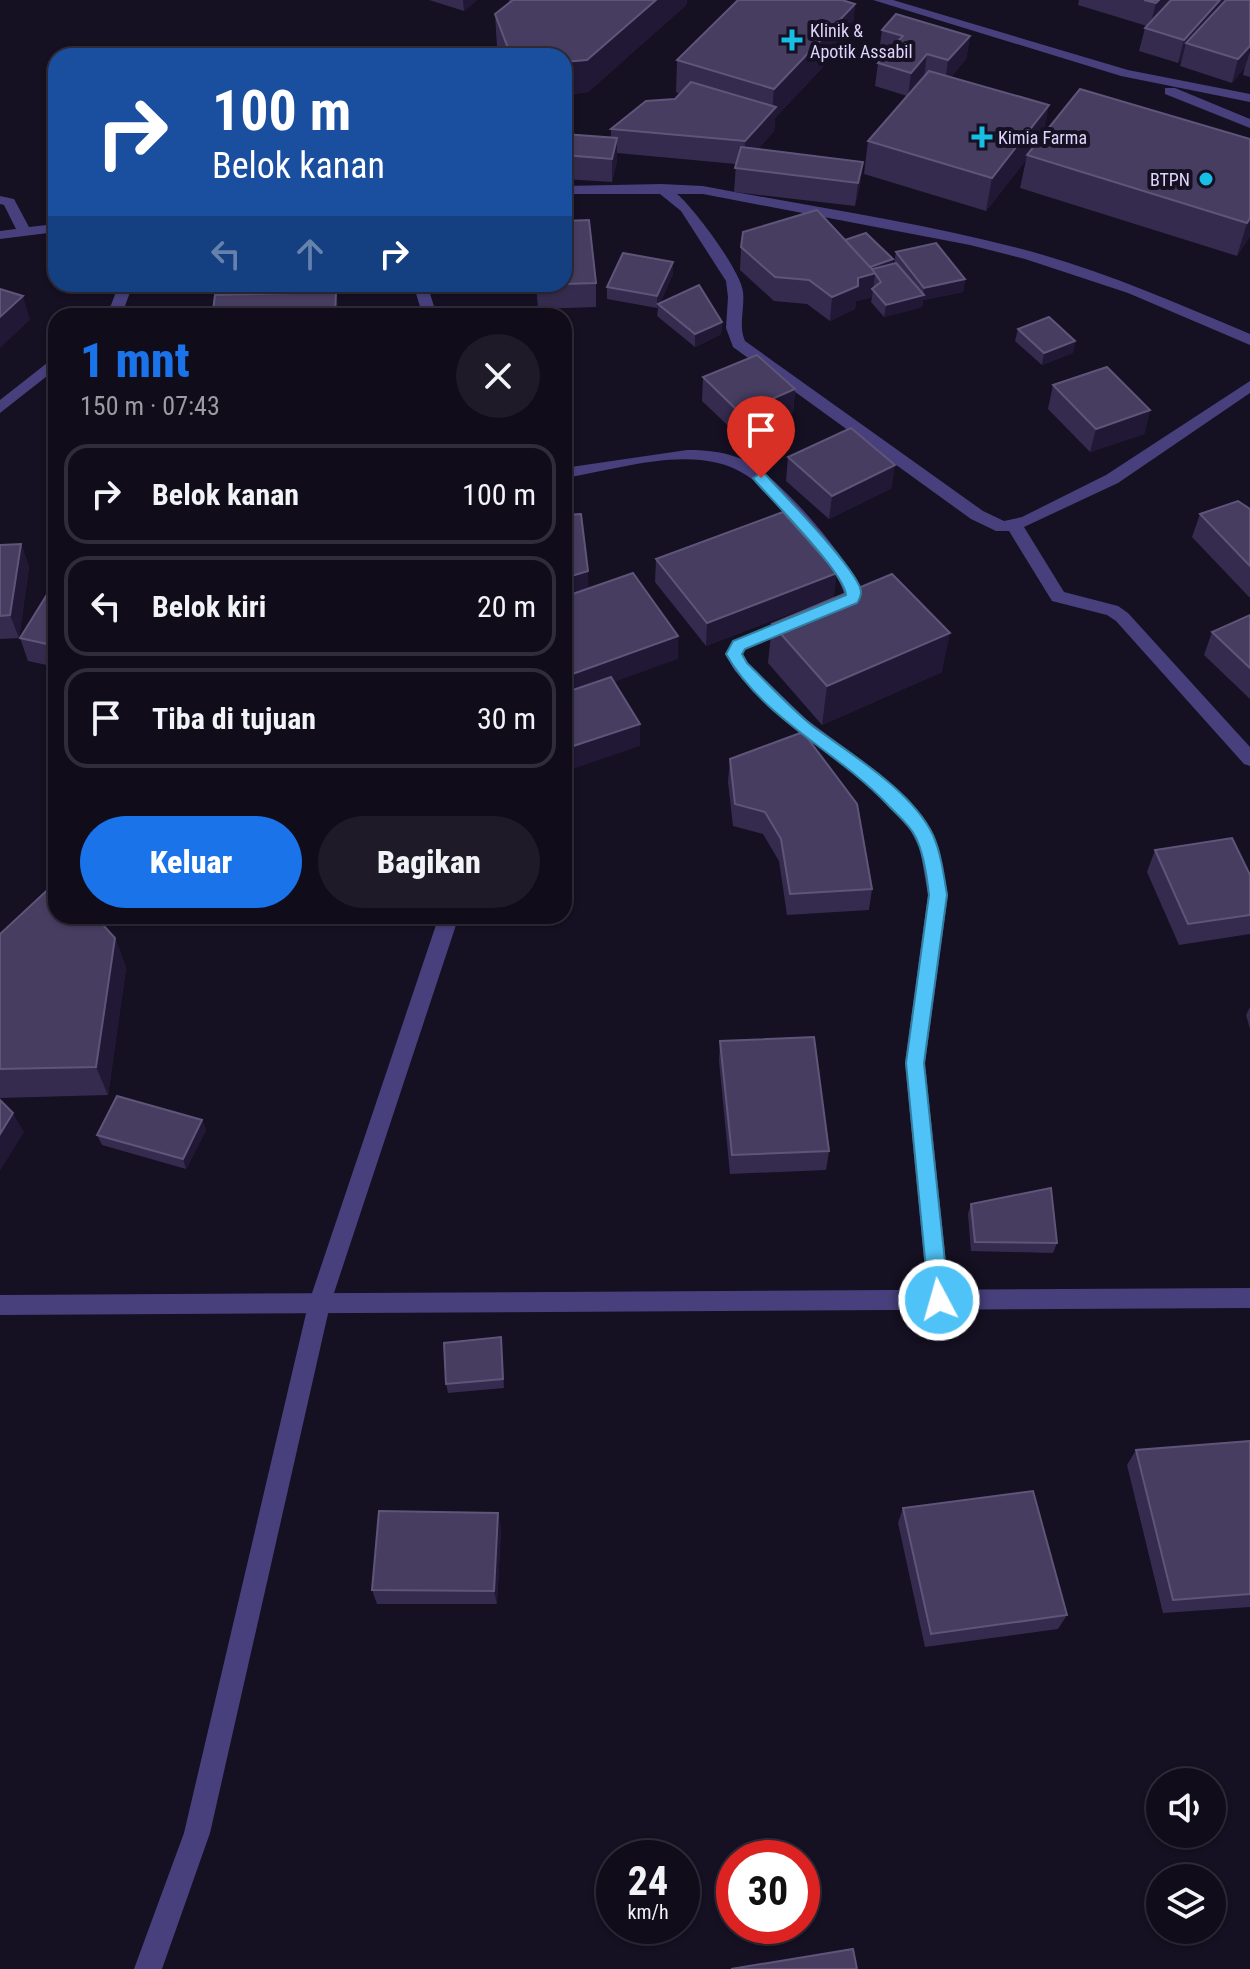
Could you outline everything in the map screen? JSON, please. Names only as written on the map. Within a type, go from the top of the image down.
[{"type":"street","points":[[879,0],[1126,73],[1250,98]]},
{"type":"street","points":[[1126,73],[1250,124]]},
{"type":"street","points":[[661,188],[686,208],[737,289],[732,322],[738,344],[977,515],[1002,527],[1014,525],[1112,479],[1250,386]]},
{"type":"street","points":[[572,190],[703,190],[1030,256],[1133,290],[1250,340]]},
{"type":"street","points":[[0,200],[9,202],[25,232]]},
{"type":"street","points":[[0,235],[48,229]]},
{"type":"street","points":[[0,408],[48,368]]},
{"type":"street","points":[[572,472],[697,454],[736,462],[761,478],[780,497],[837,564],[854,589],[851,599],[739,645],[734,654],[741,667],[806,729],[870,775],[925,837],[938,895],[915,1063],[939,1300]]},
{"type":"street","points":[[1014,525],[1058,597],[1116,612],[1250,759]]},
{"type":"street","points":[[148,1969],[197,1833],[319,1305],[446,924]]},
{"type":"street","points":[[0,1305],[1250,1298]]},
{"type":"building","points":[[513,0],[656,0],[587,60],[572,61],[572,48],[508,48],[495,14]]},
{"type":"building","points":[[738,0],[842,0],[855,4],[774,89],[677,60]]},
{"type":"building","points":[[1171,0],[1220,0],[1184,40],[1145,28]]},
{"type":"building","points":[[1226,0],[1250,0],[1250,46],[1238,59],[1186,43]]},
{"type":"building","points":[[896,14],[970,36],[948,60],[927,54],[911,73],[878,63],[903,36],[882,30]]},
{"type":"building","points":[[929,71],[1049,105],[992,178],[868,141]]},
{"type":"building","points":[[691,82],[776,107],[745,141],[611,129],[646,101],[675,99]]},
{"type":"building","points":[[1080,89],[1250,139],[1250,218],[1247,223],[1027,155]]},
{"type":"building","points":[[572,135],[617,138],[612,159],[572,156]]},
{"type":"building","points":[[741,147],[863,162],[858,183],[735,168]]},
{"type":"building","points":[[817,210],[876,273],[858,278],[858,286],[832,297],[809,280],[775,277],[741,247],[743,232]]},
{"type":"building","points":[[589,220],[596,283],[572,284],[572,221]]},
{"type":"building","points":[[866,233],[893,259],[870,267],[845,240]]},
{"type":"building","points":[[936,243],[965,279],[924,288],[896,252]]},
{"type":"building","points":[[623,253],[673,262],[657,296],[607,287]]},
{"type":"building","points":[[896,263],[924,295],[886,305],[872,289],[881,282],[872,269]]},
{"type":"building","points":[[699,285],[722,322],[695,334],[658,304]]},
{"type":"building","points":[[0,289],[23,296],[0,317]]},
{"type":"building","points":[[336,292],[335,308],[213,308],[215,295]]},
{"type":"building","points":[[1049,317],[1075,341],[1044,353],[1018,329]]},
{"type":"building","points":[[757,355],[795,389],[740,413],[703,377]]},
{"type":"building","points":[[1107,367],[1150,410],[1096,429],[1053,385]]},
{"type":"building","points":[[851,428],[895,465],[832,496],[788,457]]},
{"type":"building","points":[[1238,501],[1250,509],[1250,566],[1200,514]]},
{"type":"building","points":[[783,512],[837,573],[707,623],[656,559]]},
{"type":"building","points":[[581,514],[588,571],[572,576],[572,515]]},
{"type":"building","points":[[21,544],[10,615],[0,616],[0,545]]},
{"type":"building","points":[[633,573],[678,636],[572,674],[572,594]]},
{"type":"building","points":[[892,574],[950,633],[827,686],[772,624]]},
{"type":"building","points":[[48,593],[48,644],[20,638]]},
{"type":"building","points":[[1250,615],[1250,668],[1212,632]]},
{"type":"building","points":[[611,677],[640,724],[572,746],[572,690]]},
{"type":"building","points":[[803,732],[857,804],[872,889],[790,894],[781,839],[765,812],[735,804],[730,759]]},
{"type":"building","points":[[1232,838],[1250,875],[1250,915],[1188,924],[1155,850]]},
{"type":"building","points":[[48,889],[48,924],[102,924],[115,938],[96,1067],[0,1069],[0,934]]},
{"type":"building","points":[[814,1037],[829,1151],[732,1155],[720,1041]]},
{"type":"building","points":[[117,1096],[202,1120],[183,1159],[97,1135]]},
{"type":"building","points":[[0,1100],[13,1113],[0,1134]]},
{"type":"building","points":[[1051,1188],[1057,1243],[975,1242],[971,1204]]},
{"type":"building","points":[[501,1337],[503,1379],[446,1384],[444,1343]]},
{"type":"building","points":[[1250,1441],[1250,1594],[1173,1600],[1136,1450]]},
{"type":"building","points":[[1033,1491],[1067,1615],[931,1634],[903,1508]]},
{"type":"building","points":[[379,1511],[498,1513],[494,1591],[372,1590]]},
{"type":"building","points":[[853,1949],[857,1969],[731,1969]]},
{"type":"place","name":"Klinik & Apotik Assabil","points":[[792,40]]},
{"type":"place","name":"Kimia Farma","points":[[982,137]]},
{"type":"place","name":"BTPN","points":[[1206,179]]},
{"type":"route","points":[[761,478],[837,564],[854,589],[851,599],[739,645],[734,654],[741,667],[806,729],[870,775],[916,823],[925,837],[936,876],[938,895],[915,1063],[939,1300]]}]
